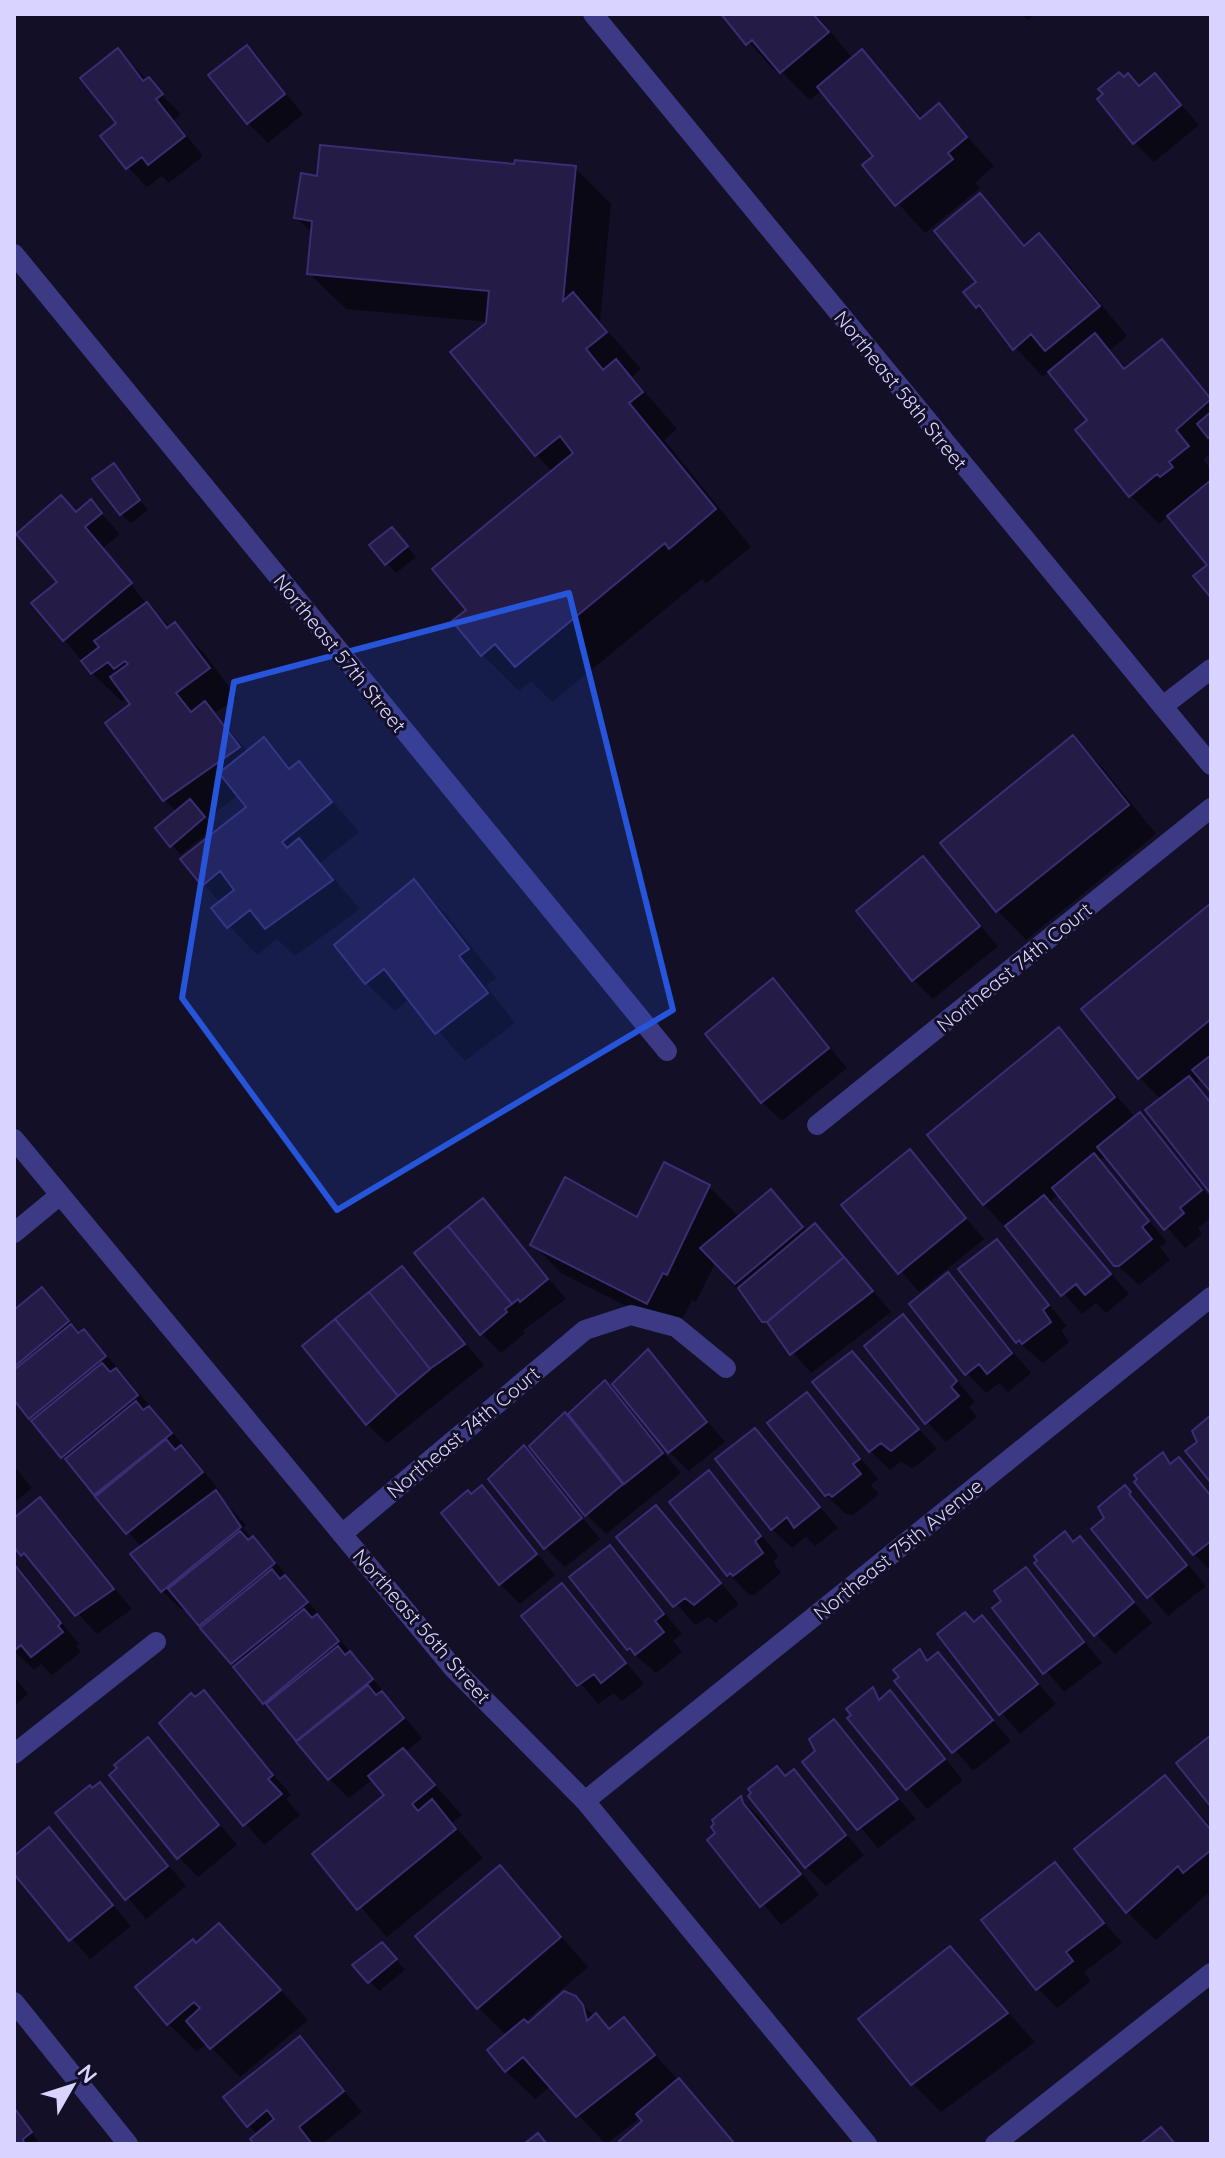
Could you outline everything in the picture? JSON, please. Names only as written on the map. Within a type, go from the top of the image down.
[{"type":"street","name":"Northeast 58th Street","points":[[593,14],[1211,765]]},
{"type":"street","name":"Northeast 57th Street","points":[[14,254],[667,1051]]},
{"type":"street","points":[[1163,706],[1211,669]]},
{"type":"street","name":"Northeast 74th Court","points":[[817,1125],[1211,808]]},
{"type":"street","name":"Northeast 56th Street","points":[[14,1139],[454,1669],[585,1801],[867,2144]]},
{"type":"street","points":[[14,1233],[60,1195]]},
{"type":"street","name":"Northeast 75th Avenue","points":[[585,1801],[1211,1297]]},
{"type":"street","name":"Northeast 74th Court","points":[[342,1534],[585,1330],[631,1315],[676,1327],[726,1368]]},
{"type":"street","points":[[14,1754],[156,1642]]},
{"type":"street","points":[[995,2144],[1211,1973]]},
{"type":"street","points":[[14,2002],[128,2144]]},
{"type":"highlighted area","points":[[569,593],[673,1010],[337,1210],[182,998],[234,682]]},
{"type":"building","points":[[721,14],[813,14],[829,32],[780,73],[752,40],[746,45]]},
{"type":"building","points":[[247,45],[285,94],[247,124],[208,75]]},
{"type":"building","points":[[118,48],[143,81],[149,77],[163,94],[156,99],[185,136],[148,165],[142,157],[126,169],[100,136],[116,123],[80,78]]},
{"type":"building","points":[[862,49],[920,119],[939,103],[967,137],[948,153],[953,159],[895,206],[862,165],[873,156],[817,87]]},
{"type":"building","points":[[1119,72],[1124,77],[1128,73],[1139,86],[1155,73],[1181,105],[1133,144],[1097,99],[1103,94],[1098,89]]},
{"type":"building","points":[[320,145],[514,164],[515,160],[576,166],[563,301],[573,292],[607,332],[586,349],[603,370],[616,359],[643,392],[629,403],[716,509],[669,549],[665,543],[515,667],[495,644],[481,656],[452,621],[466,610],[432,569],[573,453],[560,436],[535,456],[450,352],[486,323],[489,291],[307,274],[312,221],[294,218],[301,173],[317,176]]},
{"type":"building","points":[[980,193],[1024,246],[1039,233],[1100,306],[1045,351],[1031,334],[1013,350],[979,305],[976,308],[963,292],[976,282],[934,231]]},
{"type":"building","points":[[1095,333],[1124,369],[1162,339],[1211,399],[1176,430],[1189,446],[1169,462],[1173,467],[1160,477],[1157,474],[1129,497],[1075,430],[1087,420],[1048,372]]},
{"type":"building","points":[[1211,412],[1211,435],[1208,438],[1197,424]]},
{"type":"building","points":[[114,463],[140,500],[120,515],[92,479]]},
{"type":"building","points":[[1211,480],[1211,598],[1193,576],[1207,565],[1167,516]]},
{"type":"building","points":[[61,495],[76,512],[91,499],[102,513],[85,527],[132,583],[63,641],[31,603],[57,582],[16,534]]},
{"type":"building","points":[[392,527],[408,546],[385,565],[369,545]]},
{"type":"building","points":[[147,602],[167,628],[175,622],[210,668],[176,693],[191,712],[205,701],[240,747],[163,801],[105,723],[130,704],[110,677],[128,664],[125,661],[114,669],[108,662],[91,674],[81,661],[99,647],[94,641]]},
{"type":"building","points":[[1073,735],[1129,805],[996,912],[940,843]]},
{"type":"building","points":[[264,737],[289,769],[299,761],[332,802],[282,842],[287,848],[299,838],[333,880],[265,929],[250,910],[227,928],[211,908],[234,890],[220,871],[202,886],[180,859],[246,807],[219,773]]},
{"type":"building","points":[[190,799],[205,817],[170,847],[155,828]]},
{"type":"building","points":[[923,856],[980,926],[912,981],[856,911]]},
{"type":"building","points":[[414,879],[469,949],[459,956],[488,993],[435,1034],[384,969],[365,984],[334,945]]},
{"type":"building","points":[[1211,903],[1211,1019],[1138,1079],[1081,1009]]},
{"type":"building","points":[[773,978],[829,1048],[761,1103],[705,1034]]},
{"type":"building","points":[[1059,1027],[1115,1097],[983,1205],[927,1135]]},
{"type":"building","points":[[1211,1055],[1211,1092],[1192,1070]]},
{"type":"building","points":[[1189,1076],[1211,1103],[1210,1193],[1145,1110]]},
{"type":"building","points":[[1140,1112],[1202,1190],[1180,1208],[1184,1213],[1164,1230],[1097,1147]]},
{"type":"building","points":[[910,1149],[966,1218],[898,1274],[841,1205]]},
{"type":"building","points":[[1094,1153],[1149,1221],[1142,1227],[1152,1239],[1119,1266],[1114,1266],[1052,1188]]},
{"type":"building","points":[[664,1162],[710,1185],[667,1275],[663,1273],[647,1304],[530,1245],[565,1177],[637,1217]]},
{"type":"building","points":[[771,1189],[803,1227],[735,1284],[700,1248]]},
{"type":"building","points":[[1044,1195],[1111,1274],[1085,1295],[1076,1284],[1061,1296],[1005,1226]]},
{"type":"building","points":[[483,1198],[548,1279],[520,1302],[518,1299],[512,1304],[448,1226]]},
{"type":"building","points":[[815,1223],[844,1257],[767,1322],[762,1322],[738,1288]]},
{"type":"building","points":[[448,1226],[512,1304],[480,1335],[414,1253]]},
{"type":"building","points":[[997,1239],[1049,1305],[1043,1310],[1051,1322],[1022,1344],[1019,1340],[1016,1343],[958,1269]]},
{"type":"building","points":[[844,1257],[873,1291],[790,1355],[767,1322]]},
{"type":"building","points":[[402,1266],[465,1344],[430,1369],[369,1292]]},
{"type":"building","points":[[948,1272],[1012,1353],[987,1374],[979,1364],[965,1375],[909,1304]]},
{"type":"building","points":[[42,1287],[69,1321],[14,1367],[14,1310]]},
{"type":"building","points":[[369,1292],[430,1369],[398,1396],[335,1319]]},
{"type":"building","points":[[903,1314],[957,1381],[951,1387],[959,1396],[925,1424],[864,1346]]},
{"type":"building","points":[[335,1319],[398,1396],[366,1425],[302,1346]]},
{"type":"building","points":[[71,1324],[78,1333],[84,1329],[106,1356],[29,1419],[14,1400],[14,1370]]},
{"type":"building","points":[[648,1349],[707,1422],[668,1453],[612,1384]]},
{"type":"building","points":[[852,1351],[919,1429],[891,1451],[881,1443],[869,1452],[812,1382]]},
{"type":"building","points":[[102,1363],[110,1372],[116,1368],[138,1395],[61,1458],[31,1421]]},
{"type":"building","points":[[605,1380],[663,1453],[624,1484],[568,1414]]},
{"type":"building","points":[[807,1392],[860,1459],[853,1464],[861,1474],[832,1497],[829,1494],[825,1496],[767,1423]]},
{"type":"building","points":[[136,1401],[143,1410],[149,1406],[172,1433],[94,1495],[65,1459]]},
{"type":"building","points":[[565,1412],[623,1484],[585,1516],[529,1446]]},
{"type":"building","points":[[1211,1415],[1211,1483],[1185,1451],[1197,1442],[1192,1431]]},
{"type":"building","points":[[755,1428],[820,1507],[794,1528],[787,1517],[771,1530],[715,1459]]},
{"type":"building","points":[[166,1439],[175,1450],[181,1445],[203,1472],[126,1534],[95,1497]]},
{"type":"building","points":[[524,1445],[582,1518],[544,1549],[488,1479]]},
{"type":"building","points":[[1163,1452],[1170,1464],[1179,1457],[1211,1496],[1211,1541],[1193,1555],[1134,1482],[1137,1479],[1134,1475]]},
{"type":"building","points":[[709,1470],[761,1536],[755,1541],[763,1553],[733,1576],[730,1573],[727,1576],[669,1502]]},
{"type":"building","points":[[482,1485],[537,1554],[499,1585],[441,1513],[468,1490],[471,1494]]},
{"type":"building","points":[[1125,1485],[1187,1565],[1147,1598],[1091,1529],[1104,1518],[1098,1507]]},
{"type":"building","points":[[216,1490],[241,1527],[161,1592],[130,1554]]},
{"type":"building","points":[[40,1497],[114,1589],[75,1616],[24,1553],[21,1556],[14,1547],[14,1518]]},
{"type":"building","points":[[656,1505],[721,1583],[694,1605],[685,1598],[673,1607],[616,1537]]},
{"type":"building","points":[[240,1531],[248,1540],[253,1536],[275,1563],[199,1626],[168,1589]]},
{"type":"building","points":[[1065,1531],[1073,1542],[1080,1536],[1134,1602],[1094,1636],[1034,1563],[1037,1561],[1034,1556]]},
{"type":"building","points":[[610,1545],[664,1614],[655,1621],[664,1632],[635,1655],[630,1648],[627,1650],[569,1577]]},
{"type":"building","points":[[14,1564],[61,1623],[58,1626],[63,1632],[31,1657],[21,1645],[14,1651]]},
{"type":"building","points":[[1026,1567],[1084,1642],[1043,1674],[992,1608],[1001,1601],[994,1591]]},
{"type":"building","points":[[272,1569],[280,1579],[285,1575],[308,1602],[231,1664],[200,1628]]},
{"type":"building","points":[[562,1583],[626,1663],[601,1683],[594,1674],[577,1686],[521,1616]]},
{"type":"building","points":[[304,1609],[312,1618],[317,1614],[339,1641],[263,1704],[233,1667]]},
{"type":"building","points":[[965,1612],[974,1622],[982,1615],[1038,1684],[999,1715],[937,1634]]},
{"type":"building","points":[[338,1646],[345,1655],[350,1651],[373,1679],[296,1741],[266,1704]]},
{"type":"building","points":[[920,1649],[927,1661],[938,1652],[993,1720],[952,1753],[894,1681],[899,1677],[893,1670]]},
{"type":"building","points":[[368,1685],[376,1695],[382,1691],[404,1718],[328,1780],[296,1742]]},
{"type":"building","points":[[873,1687],[879,1700],[890,1690],[945,1759],[906,1790],[847,1718],[851,1715],[846,1709]]},
{"type":"building","points":[[204,1690],[273,1775],[268,1779],[282,1794],[243,1826],[159,1723],[191,1693],[195,1697]]},
{"type":"building","points":[[834,1719],[898,1799],[857,1830],[802,1762],[815,1751],[809,1739]]},
{"type":"building","points":[[1211,1735],[1211,1807],[1176,1763]]},
{"type":"building","points":[[148,1737],[219,1825],[177,1859],[109,1775],[117,1768],[114,1765]]},
{"type":"building","points":[[403,1748],[435,1785],[412,1804],[418,1811],[432,1799],[456,1829],[357,1910],[312,1854],[384,1795],[368,1776]]},
{"type":"building","points":[[777,1766],[785,1776],[794,1769],[846,1835],[805,1868],[748,1796],[751,1793],[748,1789]]},
{"type":"building","points":[[1165,1775],[1211,1830],[1211,1850],[1183,1873],[1178,1866],[1126,1913],[1074,1849]]},
{"type":"building","points":[[100,1782],[168,1866],[125,1900],[55,1813],[90,1785],[92,1788]]},
{"type":"building","points":[[741,1796],[743,1803],[801,1874],[760,1907],[707,1840],[715,1833],[711,1827],[714,1824],[712,1820]]},
{"type":"building","points":[[49,1827],[113,1905],[69,1941],[14,1874],[14,1856]]},
{"type":"building","points":[[1055,1862],[1104,1923],[1066,1952],[1073,1961],[1036,1990],[981,1920]]},
{"type":"building","points":[[500,1865],[561,1937],[477,2009],[415,1936]]},
{"type":"building","points":[[219,1923],[281,1990],[210,2049],[186,2021],[200,2008],[194,2002],[167,2025],[135,1987],[193,1939],[196,1943]]},
{"type":"building","points":[[382,1942],[397,1959],[368,1983],[352,1965]]},
{"type":"building","points":[[950,1946],[1008,2013],[911,2085],[858,2019]]},
{"type":"building","points":[[564,1991],[576,1996],[583,2005],[587,2021],[596,2013],[609,2029],[624,2017],[655,2055],[576,2117],[523,2057],[505,2072],[487,2050],[524,2019],[528,2023]]},
{"type":"building","points":[[300,2036],[344,2091],[299,2127],[312,2144],[254,2144],[250,2139],[274,2119],[267,2110],[247,2127],[223,2097]]},
{"type":"building","points":[[679,2078],[735,2144],[621,2144],[619,2141],[642,2121],[636,2114]]},
{"type":"building","points":[[15,2109],[32,2132],[23,2139],[24,2144],[14,2144]]},
{"type":"building","points":[[1161,2127],[1175,2144],[1140,2144]]},
{"type":"building","points":[[538,2133],[547,2144],[524,2144]]}]
